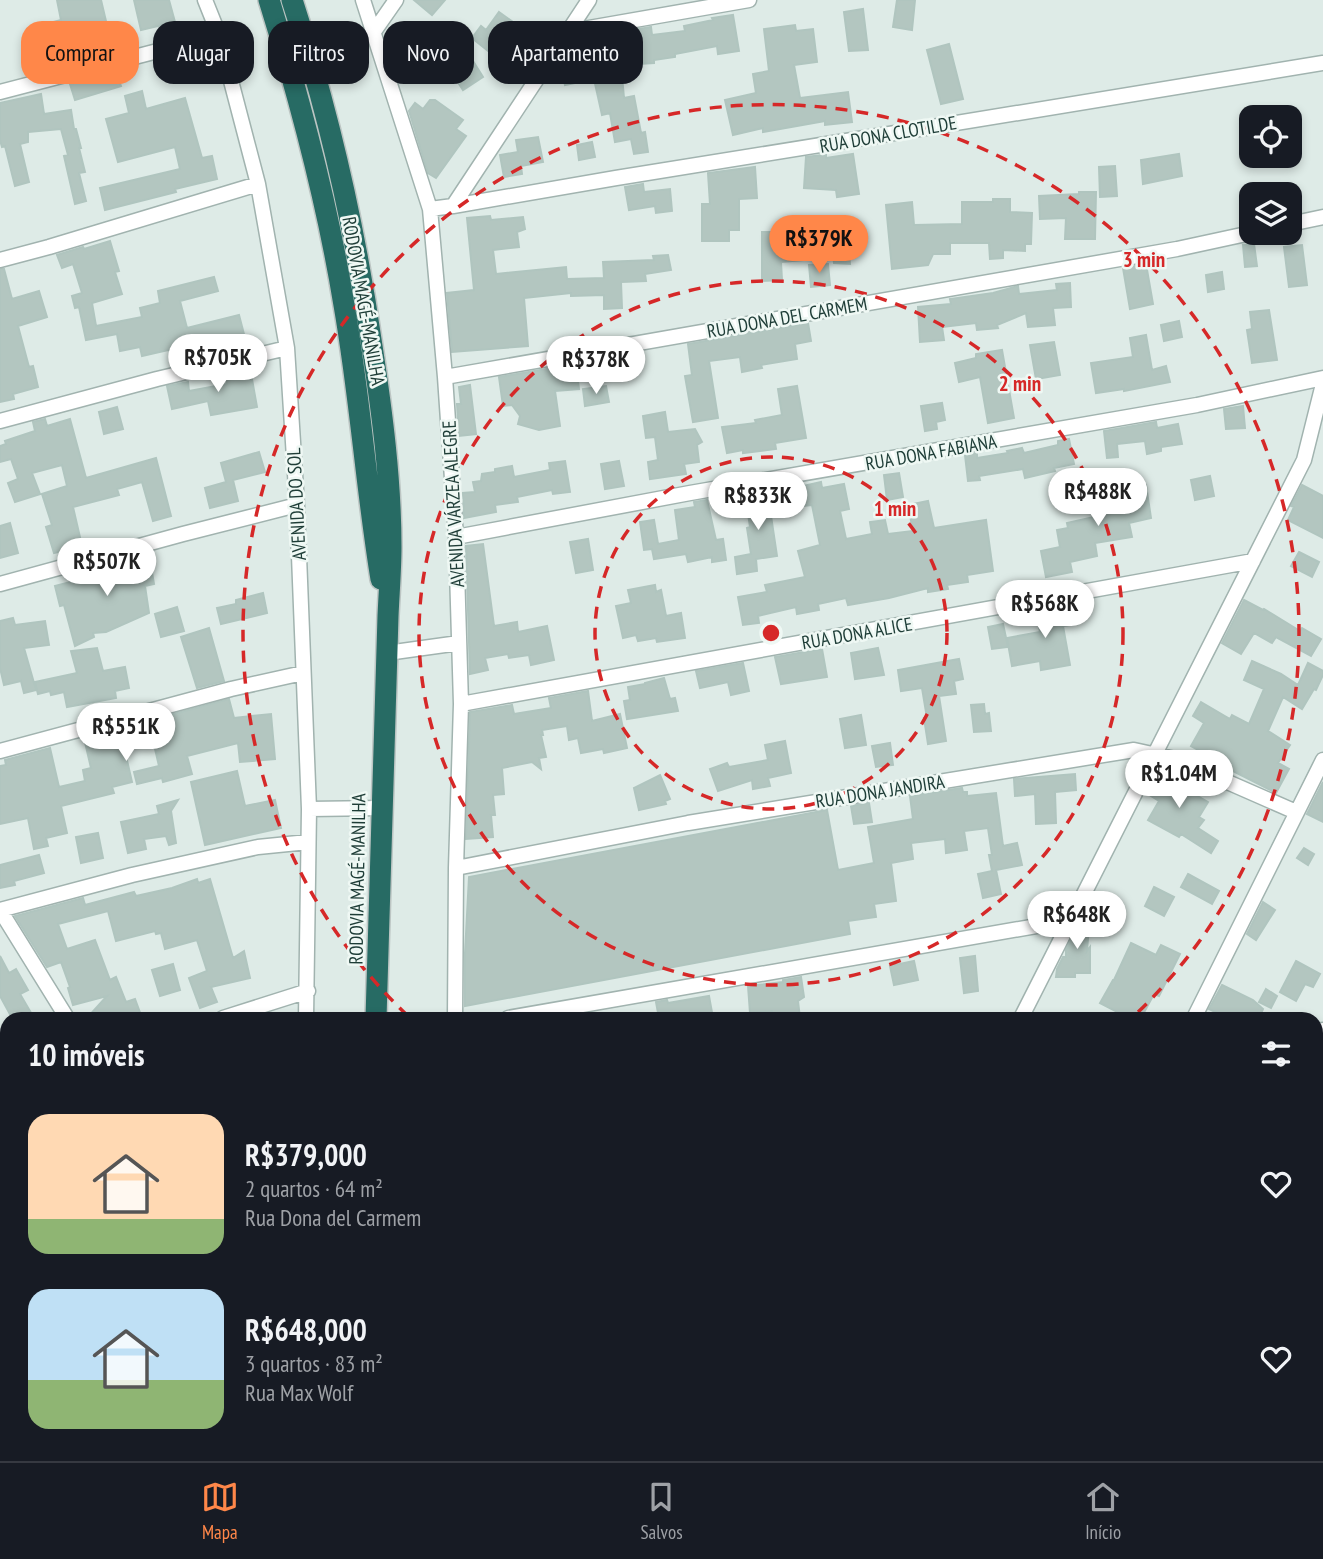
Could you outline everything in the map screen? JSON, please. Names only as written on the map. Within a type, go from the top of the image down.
[{"type":"highway","name":"RODOVIA MAGÉ-MANILHA","points":[[269,0],[314,160],[335,253],[356,382],[367,484],[387,615]]},
{"type":"highway","name":"RODOVIA MAGÉ-MANILHA","points":[[292,0],[337,154],[357,249],[379,391],[389,482],[391,549],[376,1012]]},
{"type":"street","name":"AVENIDA DO SOL","points":[[205,0],[213,21]]},
{"type":"street","name":"AVENIDA VÁRZEA ALEGRE","points":[[363,0],[430,209],[456,537],[461,704],[456,868],[456,1012]]},
{"type":"street","points":[[373,33],[396,0]]},
{"type":"street","points":[[574,21],[589,0]]},
{"type":"street","points":[[629,21],[749,0]]},
{"type":"street","points":[[0,92],[153,52]]},
{"type":"street","name":"RUA DONA CLOTILDE","points":[[430,209],[1323,63]]},
{"type":"street","name":"AVENIDA DO SOL","points":[[232,84],[258,184],[286,348],[297,505],[309,809],[306,1012]]},
{"type":"street","points":[[453,206],[532,84]]},
{"type":"street","points":[[0,260],[258,184]]},
{"type":"street","points":[[1302,221],[1323,217]]},
{"type":"street","name":"RUA DONA DEL CARMEM","points":[[445,377],[1177,249],[1239,236]]},
{"type":"street","points":[[0,421],[286,348]]},
{"type":"street","name":"RUA DONA FABIANA","points":[[456,537],[677,495],[1197,405],[1323,378]]},
{"type":"street","points":[[1024,1012],[1304,460],[1323,384]]},
{"type":"street","points":[[0,584],[297,505]]},
{"type":"street","name":"RUA DONA ALICE","points":[[461,704],[1253,561]]},
{"type":"street","points":[[387,653],[459,643]]},
{"type":"street","points":[[0,751],[196,698],[303,673]]},
{"type":"street","name":"RUA DONA JANDIRA","points":[[456,868],[688,822],[1134,750],[1175,760],[1296,812]]},
{"type":"street","points":[[1197,1012],[1323,760]]},
{"type":"street","points":[[309,809],[381,808]]},
{"type":"street","points":[[62,1012],[0,911],[132,875],[258,847],[308,842]]},
{"type":"street","points":[[542,1012],[1071,920]]},
{"type":"street","points":[[242,1012],[308,991]]},
{"type":"building","points":[[57,0],[101,0],[106,21],[57,21],[61,20]]},
{"type":"building","points":[[134,0],[169,0],[175,21],[153,21],[153,27],[141,30]]},
{"type":"building","points":[[414,0],[445,0],[432,15]]},
{"type":"building","points":[[897,0],[915,0],[912,30],[893,27]]},
{"type":"building","points":[[863,9],[868,50],[849,51],[844,12]]},
{"type":"building","points":[[499,12],[512,21],[492,21]]},
{"type":"building","points":[[733,15],[739,51],[718,54],[717,46],[643,64],[643,28],[651,27],[652,35],[685,31],[684,26],[713,20],[712,18]]},
{"type":"building","points":[[795,25],[796,31],[813,29],[817,62],[794,65],[800,98],[848,92],[852,122],[825,125],[825,121],[763,132],[763,128],[733,135],[725,100],[756,93],[753,74],[769,71],[764,29]]},
{"type":"building","points":[[481,26],[486,30],[488,27],[488,51],[474,40]]},
{"type":"building","points":[[949,44],[963,99],[941,104],[927,50]]},
{"type":"building","points":[[474,63],[483,77],[474,83]]},
{"type":"building","points":[[70,84],[121,86],[75,100]]},
{"type":"building","points":[[459,84],[472,84],[463,90]]},
{"type":"building","points":[[595,84],[623,84],[624,98],[634,96],[641,133],[645,132],[648,152],[634,154],[631,139],[615,142],[610,113],[602,115]]},
{"type":"building","points":[[142,91],[146,109],[185,98],[202,158],[212,156],[217,179],[105,210],[100,188],[180,169],[175,147],[118,162],[106,119],[129,113],[125,96]]},
{"type":"building","points":[[41,94],[44,114],[71,110],[85,172],[79,173],[86,201],[75,204],[64,156],[68,155],[61,129],[28,132],[28,142],[20,144],[29,182],[15,186],[5,146],[2,147],[0,140],[0,103]]},
{"type":"building","points":[[430,100],[435,100],[463,120],[456,129],[466,136],[436,178],[428,173],[409,111],[415,103],[423,109]]},
{"type":"building","points":[[538,137],[543,162],[521,166],[522,174],[504,177],[500,155],[518,152],[516,140]]},
{"type":"building","points":[[592,142],[595,157],[579,160],[577,145]]},
{"type":"building","points":[[853,154],[859,194],[837,197],[836,190],[804,188],[806,157],[826,155],[826,158]]},
{"type":"building","points":[[1179,154],[1182,176],[1143,184],[1141,160]]},
{"type":"building","points":[[1115,166],[1117,196],[1100,197],[1099,167]]},
{"type":"building","points":[[755,167],[757,198],[739,199],[739,230],[729,230],[729,241],[702,241],[702,204],[710,204],[708,173]]},
{"type":"building","points":[[643,184],[644,192],[670,189],[672,211],[656,213],[655,206],[629,210],[625,187]]},
{"type":"building","points":[[1096,192],[1095,239],[1065,239],[1066,218],[1040,219],[1039,196]]},
{"type":"building","points":[[993,199],[1010,199],[1010,212],[1032,213],[1031,244],[1025,244],[1025,251],[1003,250],[1003,258],[990,259],[989,243],[950,243],[950,254],[933,254],[928,265],[892,269],[886,205],[912,202],[914,225],[962,224],[962,202],[993,202]]},
{"type":"building","points":[[490,216],[491,220],[523,217],[525,229],[517,232],[519,247],[493,250],[496,274],[566,267],[567,279],[604,278],[603,262],[654,260],[653,256],[668,255],[671,270],[645,274],[646,281],[621,282],[622,308],[604,309],[604,295],[571,296],[571,293],[524,298],[528,346],[452,352],[447,293],[474,290],[467,218]]},
{"type":"building","points":[[801,224],[803,260],[781,262],[782,280],[762,281],[762,232],[783,232],[782,225]]},
{"type":"building","points":[[830,233],[847,233],[850,264],[834,263]]},
{"type":"building","points":[[110,241],[119,271],[115,272],[122,294],[92,303],[96,326],[142,317],[140,308],[160,303],[158,291],[214,277],[218,291],[180,301],[187,328],[239,315],[245,338],[179,355],[177,348],[142,356],[140,347],[120,351],[117,334],[86,340],[79,307],[75,308],[72,296],[82,293],[73,264],[62,268],[57,255]]},
{"type":"building","points":[[1243,245],[1254,245],[1257,266],[1245,267]]},
{"type":"building","points":[[1302,245],[1307,285],[1289,287],[1284,247]]},
{"type":"building","points":[[828,264],[830,285],[811,287],[809,265]]},
{"type":"building","points":[[1146,264],[1153,304],[1130,309],[1123,268]]},
{"type":"building","points":[[0,269],[4,269],[12,299],[39,291],[47,317],[18,326],[29,367],[33,366],[38,387],[13,394],[14,399],[0,402]]},
{"type":"building","points":[[1222,272],[1224,289],[1208,292],[1206,275]]},
{"type":"building","points":[[1070,283],[1071,307],[1053,308],[1055,325],[1028,327],[1026,313],[997,325],[998,328],[977,330],[976,323],[942,327],[944,340],[920,342],[918,307],[951,304],[950,299],[993,293],[1018,286],[1019,294],[1057,290],[1056,284]]},
{"type":"building","points":[[1269,310],[1277,360],[1252,363],[1247,330],[1252,329],[1250,312]]},
{"type":"building","points":[[1179,321],[1182,337],[1164,341],[1161,325]]},
{"type":"building","points":[[808,323],[811,341],[795,344],[797,359],[761,365],[762,368],[742,372],[740,357],[709,361],[718,418],[693,422],[685,376],[692,375],[688,344]]},
{"type":"building","points":[[1146,335],[1152,370],[1166,366],[1170,382],[1124,391],[1096,393],[1091,363],[1133,357],[1130,338]]},
{"type":"building","points":[[1054,342],[1060,375],[1036,379],[1030,345]]},
{"type":"building","points":[[1002,350],[1014,418],[988,423],[980,377],[959,382],[955,363],[976,358],[976,354]]},
{"type":"building","points":[[631,354],[635,374],[609,378],[605,359]]},
{"type":"building","points":[[576,364],[579,389],[555,391],[560,426],[539,430],[518,424],[520,416],[512,405],[503,406],[499,377]]},
{"type":"building","points":[[250,368],[257,407],[211,415],[208,401],[172,409],[167,386],[188,382],[189,391],[227,384],[225,373]]},
{"type":"building","points":[[470,385],[476,434],[459,436],[459,387]]},
{"type":"building","points":[[606,386],[609,402],[585,406],[583,389]]},
{"type":"building","points":[[797,386],[806,438],[775,443],[776,449],[727,453],[722,427],[756,423],[755,420],[782,415],[778,389]]},
{"type":"building","points":[[942,403],[945,420],[936,422],[937,429],[925,431],[921,406]]},
{"type":"building","points":[[1243,406],[1245,428],[1226,429],[1224,409]]},
{"type":"building","points":[[117,407],[123,429],[104,434],[99,412]]},
{"type":"building","points":[[665,412],[668,432],[695,429],[702,442],[697,445],[699,462],[684,464],[686,474],[650,479],[648,462],[658,460],[655,437],[646,438],[643,416]]},
{"type":"building","points":[[45,419],[47,426],[70,419],[86,478],[156,458],[171,516],[153,521],[142,482],[117,489],[119,495],[73,507],[82,546],[54,553],[46,527],[52,525],[42,494],[67,486],[62,465],[32,473],[40,494],[15,502],[8,483],[18,479],[11,459],[0,462],[0,446],[6,444],[5,441],[35,431],[33,422]]},
{"type":"building","points":[[1156,422],[1157,428],[1178,424],[1182,444],[1161,447],[1161,451],[1147,454],[1145,441],[1117,444],[1118,457],[1107,458],[1104,431]]},
{"type":"building","points":[[1069,439],[1074,464],[1025,478],[1023,469],[979,476],[980,480],[968,481],[965,455],[977,453],[977,458],[1022,448],[1024,453],[1058,445],[1058,441]]},
{"type":"building","points":[[259,452],[265,472],[233,480],[238,501],[210,508],[205,488],[226,482],[221,463]]},
{"type":"building","points":[[565,461],[570,492],[553,494],[552,490],[517,497],[518,502],[495,505],[496,512],[464,518],[463,493],[475,492],[473,482],[481,481],[482,474],[512,466],[514,477],[550,470],[549,463]]},
{"type":"building","points":[[619,461],[624,486],[605,489],[601,464]]},
{"type":"building","points":[[899,473],[903,497],[887,500],[884,475]]},
{"type":"building","points":[[1210,476],[1214,496],[1195,500],[1191,480]]},
{"type":"building","points":[[821,482],[822,488],[844,484],[849,509],[840,511],[846,539],[872,534],[870,522],[885,520],[888,534],[913,531],[908,505],[928,501],[934,528],[986,520],[993,571],[967,575],[968,582],[947,585],[948,589],[928,592],[928,588],[848,605],[846,598],[818,604],[819,610],[797,614],[796,607],[758,616],[759,623],[743,625],[738,597],[767,592],[765,585],[805,577],[798,551],[820,545],[812,505],[786,508],[780,488]]},
{"type":"building","points":[[1146,485],[1151,518],[1129,523],[1132,537],[1095,543],[1097,556],[1070,562],[1072,572],[1046,577],[1041,551],[1060,547],[1057,530],[1068,528],[1067,523],[1094,517],[1089,495]]},
{"type":"building","points":[[1302,485],[1323,496],[1323,538],[1288,520],[1294,507],[1291,506]]},
{"type":"building","points":[[767,489],[777,556],[756,559],[757,571],[737,574],[735,557],[751,554],[745,493]]},
{"type":"building","points":[[707,500],[716,540],[723,539],[726,560],[712,562],[712,557],[688,562],[686,554],[654,559],[652,549],[644,550],[640,522],[654,520],[658,544],[679,540],[675,510],[695,507],[694,502]]},
{"type":"building","points":[[10,523],[18,553],[0,558],[0,526]]},
{"type":"building","points":[[588,539],[593,570],[576,573],[570,542]]},
{"type":"building","points":[[483,544],[494,626],[517,622],[518,632],[547,626],[554,660],[531,665],[529,655],[509,658],[508,654],[485,658],[488,670],[470,674],[466,546]]},
{"type":"building","points":[[1299,552],[1319,562],[1312,577],[1291,566]]},
{"type":"building","points":[[149,555],[154,584],[145,586],[149,613],[106,632],[93,633],[94,637],[75,646],[64,605],[60,606],[55,586],[94,576],[92,569],[134,561],[134,557]]},
{"type":"building","points":[[655,585],[656,592],[661,590],[666,616],[681,613],[685,638],[657,642],[656,638],[638,641],[636,635],[623,638],[616,606],[631,603],[628,590]]},
{"type":"building","points":[[263,593],[267,613],[221,624],[217,608]]},
{"type":"building","points":[[1244,600],[1300,631],[1302,628],[1321,639],[1311,656],[1276,637],[1272,643],[1254,633],[1241,654],[1222,643]]},
{"type":"building","points":[[1073,603],[1077,624],[1063,626],[1070,665],[1041,670],[1040,661],[1012,666],[1007,638],[1040,632],[1036,610]]},
{"type":"building","points":[[177,607],[184,631],[161,637],[155,614]]},
{"type":"building","points":[[13,618],[15,625],[45,621],[49,645],[24,648],[36,690],[24,693],[21,681],[4,685],[0,668],[0,621]]},
{"type":"building","points":[[1003,624],[1008,647],[992,649],[988,627]]},
{"type":"building","points":[[209,628],[224,681],[197,688],[181,637]]},
{"type":"building","points":[[97,648],[103,671],[125,667],[129,688],[115,691],[116,698],[67,707],[64,692],[38,694],[35,682],[77,673],[71,651]]},
{"type":"building","points":[[878,648],[884,675],[855,679],[851,653]]},
{"type":"building","points":[[822,649],[827,677],[781,684],[775,657]]},
{"type":"building","points":[[959,659],[963,679],[954,681],[956,694],[939,696],[946,741],[928,744],[922,688],[901,691],[898,670]]},
{"type":"building","points":[[1252,661],[1298,685],[1308,663],[1323,671],[1316,690],[1314,689],[1302,709],[1283,697],[1268,731],[1290,745],[1278,763],[1289,769],[1276,793],[1191,746],[1204,723],[1193,716],[1201,702],[1230,719],[1232,715],[1249,724],[1264,689],[1244,680]]},
{"type":"building","points":[[743,663],[749,691],[731,695],[728,682],[700,688],[696,671]]},
{"type":"building","points":[[664,678],[670,699],[675,698],[678,711],[627,719],[624,701],[630,700],[628,687]]},
{"type":"building","points":[[588,691],[592,721],[620,714],[627,748],[604,753],[603,749],[581,753],[578,738],[569,740],[567,726],[542,730],[546,757],[539,758],[541,769],[532,762],[502,768],[504,794],[493,795],[493,837],[466,839],[470,712],[512,705],[514,714],[551,708],[549,698]]},
{"type":"building","points":[[229,699],[234,718],[271,714],[275,759],[240,762],[238,743],[187,756],[192,774],[163,782],[162,778],[137,784],[134,772],[159,766],[152,736],[123,743],[132,782],[112,787],[114,793],[61,806],[67,833],[46,838],[48,846],[34,849],[28,818],[0,824],[0,766],[6,765],[5,760],[50,748],[59,787],[85,781],[83,770],[91,768],[84,738],[149,725],[148,721]]},
{"type":"building","points":[[984,704],[985,714],[989,713],[991,731],[974,732],[971,705]]},
{"type":"building","points":[[861,715],[866,745],[845,748],[840,719]]},
{"type":"building","points":[[785,741],[791,773],[768,778],[770,786],[753,789],[752,780],[718,791],[710,769],[727,763],[729,767],[768,760],[765,745]]},
{"type":"building","points":[[890,743],[893,765],[876,767],[872,746]]},
{"type":"building","points":[[1160,766],[1178,776],[1175,783],[1208,802],[1199,817],[1204,820],[1198,828],[1218,841],[1211,853],[1181,834],[1179,837],[1148,820],[1159,801],[1146,793]]},
{"type":"building","points":[[237,771],[245,806],[275,800],[281,828],[205,845],[191,782]]},
{"type":"building","points":[[1075,774],[1076,790],[1055,792],[1056,823],[1036,824],[1035,794],[1015,796],[1014,779]]},
{"type":"building","points":[[660,775],[670,799],[665,801],[666,804],[639,810],[634,788]]},
{"type":"building","points":[[1323,782],[1323,822],[1307,814]]},
{"type":"building","points":[[962,788],[963,792],[967,792],[967,796],[996,793],[1003,846],[1017,843],[1022,865],[996,870],[1001,894],[983,898],[978,874],[992,871],[988,828],[964,831],[967,850],[946,853],[945,839],[911,843],[913,859],[891,863],[896,901],[874,904],[876,917],[848,921],[850,934],[465,1006],[469,877],[827,810],[838,870],[874,863],[868,827],[913,819],[910,796]]},
{"type":"building","points":[[178,800],[171,811],[176,843],[169,845],[166,836],[144,839],[146,849],[128,853],[121,822],[159,814],[157,806]]},
{"type":"building","points":[[869,803],[872,822],[854,824],[851,806]]},
{"type":"building","points":[[98,833],[103,858],[81,863],[76,837]]},
{"type":"building","points":[[1304,848],[1314,854],[1308,865],[1297,858]]},
{"type":"building","points":[[39,855],[44,873],[14,881],[15,885],[0,888],[0,865]]},
{"type":"building","points":[[1188,874],[1219,891],[1212,904],[1181,887]]},
{"type":"building","points":[[197,879],[198,883],[210,879],[233,958],[244,951],[250,978],[211,987],[217,1002],[200,1008],[189,978],[207,971],[197,940],[165,949],[161,933],[156,934],[155,931],[116,941],[108,911],[58,924],[67,949],[95,940],[110,980],[116,977],[126,1002],[135,999],[140,1012],[92,1012],[107,996],[73,1005],[61,962],[47,967],[15,916],[83,898],[85,905],[134,892],[136,896]]},
{"type":"building","points":[[1154,887],[1174,897],[1164,916],[1145,906]]},
{"type":"building","points":[[1091,901],[1087,951],[1090,947],[1090,973],[1075,973],[1075,977],[1056,977],[1057,969],[1063,957],[1066,957],[1066,950]]},
{"type":"building","points":[[1263,902],[1275,910],[1256,940],[1247,934]]},
{"type":"building","points":[[1131,943],[1156,955],[1161,945],[1180,954],[1159,996],[1154,994],[1144,1012],[1117,1012],[1100,1003]]},
{"type":"building","points":[[0,956],[9,973],[16,969],[28,990],[20,994],[30,1012],[9,1012],[0,996]]},
{"type":"building","points":[[975,956],[978,991],[964,993],[960,958]]},
{"type":"building","points":[[914,961],[918,980],[894,985],[890,966]]},
{"type":"building","points":[[1296,961],[1320,974],[1313,987],[1305,984],[1296,1001],[1280,992]]},
{"type":"building","points":[[173,964],[180,990],[160,996],[152,970]]},
{"type":"building","points":[[801,977],[804,997],[798,1001],[799,1012],[750,1012],[748,986]]},
{"type":"building","points":[[1222,985],[1253,1000],[1263,1009],[1262,1012],[1215,1012],[1209,1009]]},
{"type":"building","points":[[1266,989],[1277,996],[1271,1008],[1259,1002]]},
{"type":"building","points":[[709,996],[712,1012],[658,1012],[656,1002],[667,1000],[668,1003]]}]
